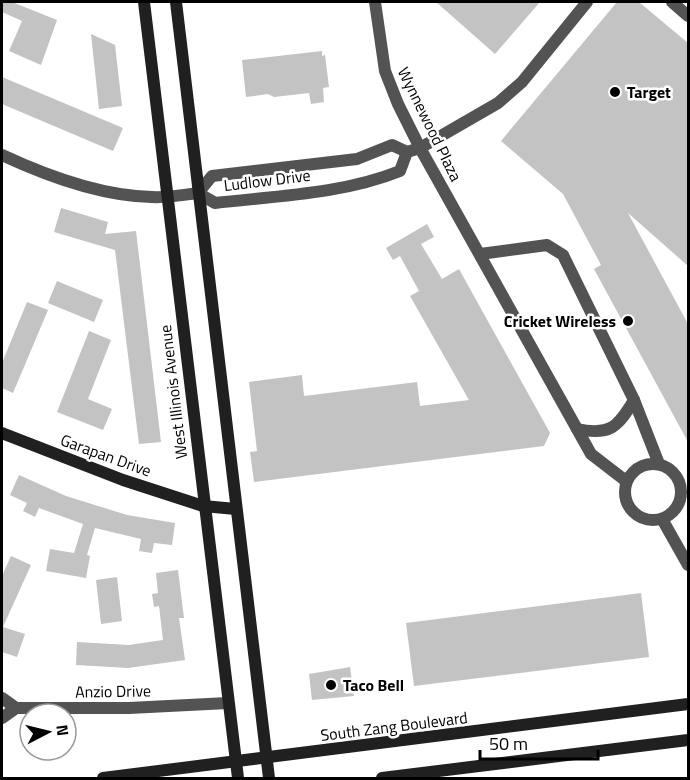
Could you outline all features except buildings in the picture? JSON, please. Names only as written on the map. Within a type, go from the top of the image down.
[{"type":"main road","name":"West Illinois Avenue","points":[[144,2],[203,506],[238,778]]},
{"type":"main road","points":[[176,2],[269,778]]},
{"type":"main road","name":"Garapan Drive","points":[[2,433],[123,480],[203,506],[236,509]]},
{"type":"main road","name":"South Zang Boulevard","points":[[103,778],[236,763],[688,704]]},
{"type":"main road","points":[[382,778],[688,740]]},
{"type":"street","name":"Wynnewood Plaza","points":[[375,2],[385,71],[420,148],[591,454],[626,481]]},
{"type":"street","name":"Ludlow Drive","points":[[407,152],[400,171],[381,179],[216,203],[198,193],[212,176],[357,159],[392,145],[407,152],[420,148],[498,103],[522,82],[587,2]]},
{"type":"street","points":[[672,2],[688,16]]},
{"type":"street","points":[[2,155],[33,170],[101,190],[150,197],[198,193]]},
{"type":"street","points":[[480,254],[547,245],[563,255],[634,400],[659,464]]},
{"type":"street","points":[[577,429],[596,433],[613,428],[622,421],[634,400]]},
{"type":"street","points":[[659,464],[673,472],[680,486],[679,502],[669,515],[662,519],[646,520],[632,512],[625,497],[626,481],[636,469],[643,465],[659,464]]},
{"type":"street","points":[[662,519],[688,565]]},
{"type":"street","points":[[2,698],[16,708],[2,718]]},
{"type":"street","name":"Anzio Drive","points":[[16,708],[129,708],[228,703]]},
{"type":"place","name":"Target","points":[[615,92]]},
{"type":"place","name":"Cricket Wireless","points":[[628,321]]},
{"type":"place","name":"Taco Bell","points":[[331,685]]}]
